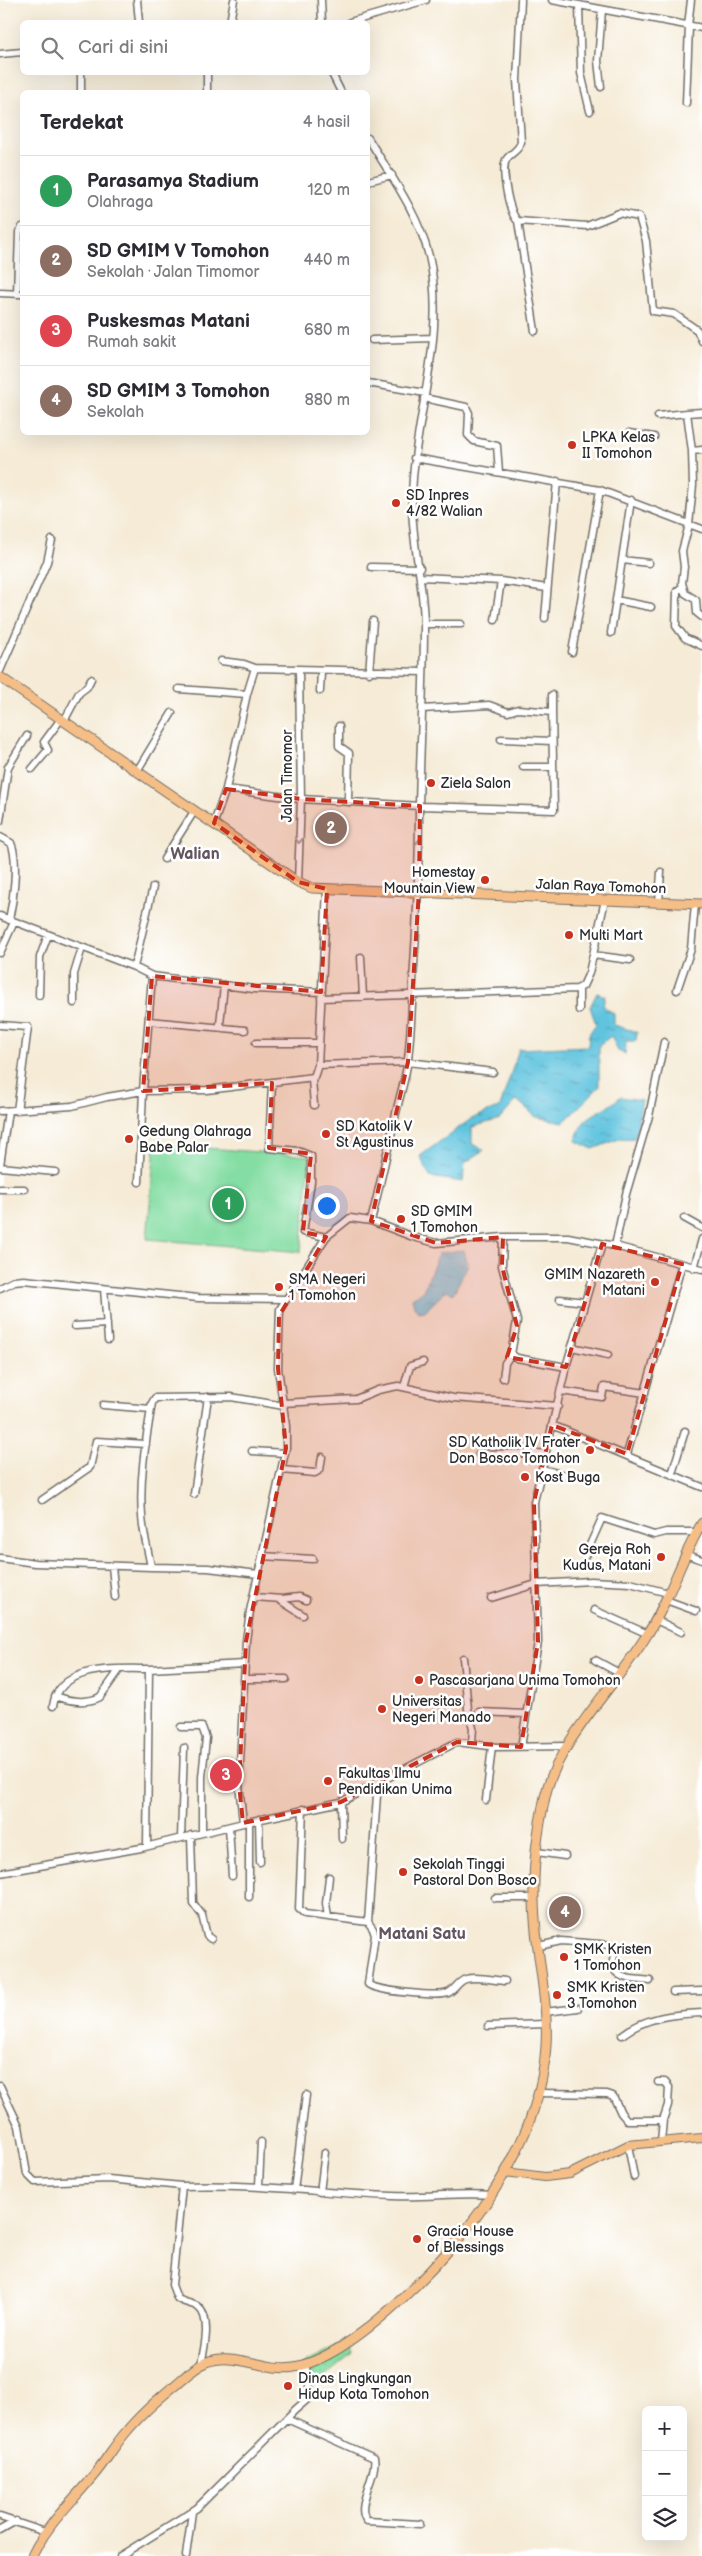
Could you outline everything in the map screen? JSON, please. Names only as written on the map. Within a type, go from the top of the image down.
[{"type":"highway","name":"Jalan Raya Tomohon","points":[[0,677],[298,882],[312,888],[699,904]]},
{"type":"highway","points":[[32,2556],[45,2532],[93,2476],[138,2418],[201,2364],[218,2359],[274,2367],[294,2367],[333,2352],[377,2321],[393,2307],[424,2276],[478,2215],[492,2195],[525,2131],[539,2093],[546,2043],[545,2012],[534,1898],[537,1852],[545,1796],[557,1761],[648,1634],[685,1554],[702,1523]]},
{"type":"main road","points":[[505,2172],[545,2177],[570,2174],[628,2145],[702,2138]]},
{"type":"street","points":[[137,0],[140,20]]},
{"type":"street","points":[[230,20],[234,0]]},
{"type":"street","points":[[321,0],[322,20]]},
{"type":"street","points":[[357,20],[426,0]]},
{"type":"street","points":[[521,0],[517,80],[521,142],[518,149],[507,158],[504,167],[512,213],[518,221],[535,331]]},
{"type":"street","points":[[552,0],[702,28]]},
{"type":"street","points":[[686,103],[688,26],[691,0]]},
{"type":"street","points":[[576,3],[581,73],[590,111]]},
{"type":"street","points":[[601,87],[598,60],[602,10]]},
{"type":"street","points":[[0,54],[20,52]]},
{"type":"street","points":[[81,75],[81,90]]},
{"type":"street","points":[[207,75],[207,90]]},
{"type":"street","points":[[332,75],[340,90]]},
{"type":"street","points":[[370,141],[392,175],[417,223],[428,256],[433,288],[433,338],[414,458],[412,500],[413,528],[420,568],[424,624],[419,891],[408,1062],[371,1221]]},
{"type":"street","points":[[370,180],[392,175]]},
{"type":"street","points":[[518,221],[587,226],[619,213],[639,216],[646,241],[653,311],[674,314],[697,330],[702,341]]},
{"type":"street","points":[[0,294],[20,294],[18,232],[20,230]]},
{"type":"street","points":[[372,340],[433,338]]},
{"type":"street","points":[[370,383],[466,407],[469,413],[468,435],[474,441],[497,446],[499,472]]},
{"type":"street","points":[[658,416],[702,412]]},
{"type":"street","points":[[687,413],[692,451],[693,485],[688,525],[682,551],[684,567],[682,587],[685,593],[696,600],[698,613],[702,617]]},
{"type":"street","points":[[629,433],[654,437]]},
{"type":"street","points":[[692,451],[702,450]]},
{"type":"street","points":[[414,458],[557,481],[600,490],[631,500],[688,525],[702,529]]},
{"type":"street","points":[[545,618],[557,481]]},
{"type":"street","points":[[693,485],[702,484]]},
{"type":"street","points":[[572,652],[600,490]]},
{"type":"street","points":[[611,633],[631,500]]},
{"type":"street","points":[[0,671],[47,562],[52,540]]},
{"type":"street","points":[[622,560],[649,563]]},
{"type":"street","points":[[371,567],[420,568]]},
{"type":"street","points":[[421,577],[502,581],[547,588]]},
{"type":"street","points":[[495,620],[502,581]]},
{"type":"street","points":[[682,587],[677,591],[676,626],[685,638],[702,646]]},
{"type":"street","points":[[616,600],[651,607]]},
{"type":"street","points":[[369,673],[373,621]]},
{"type":"street","points":[[424,624],[461,624]]},
{"type":"street","points":[[221,661],[244,664],[255,668],[369,673],[423,672]]},
{"type":"street","points":[[214,824],[226,789],[247,694],[255,668]]},
{"type":"street","name":"Jalan Timomor","points":[[298,882],[301,799],[299,670]]},
{"type":"street","points":[[320,691],[321,671]]},
{"type":"street","points":[[32,769],[48,750],[44,742],[63,720],[79,693],[87,687],[91,679]]},
{"type":"street","points":[[180,688],[247,694]]},
{"type":"street","points":[[226,789],[301,799],[420,806],[554,810],[552,695]]},
{"type":"street","points":[[422,709],[489,705],[508,712],[518,710],[552,712]]},
{"type":"street","points":[[137,771],[172,714]]},
{"type":"street","points":[[339,726],[339,746],[349,753],[348,802]]},
{"type":"street","points":[[0,821],[8,767],[28,736]]},
{"type":"street","points":[[501,739],[552,741]]},
{"type":"street","points":[[523,767],[552,767]]},
{"type":"street","points":[[164,859],[195,810]]},
{"type":"street","points":[[0,837],[11,844],[14,890],[12,921],[0,952]]},
{"type":"street","points":[[659,902],[661,872]]},
{"type":"street","points":[[134,967],[153,887]]},
{"type":"street","points":[[0,1111],[72,1106],[107,1097],[143,1091],[207,1090],[312,1079],[316,1075],[318,1065],[327,889]]},
{"type":"street","points":[[0,916],[134,967],[152,976],[321,995],[363,997],[568,990],[579,988],[587,980],[605,900]]},
{"type":"street","points":[[677,990],[692,949],[699,904]]},
{"type":"street","points":[[39,995],[40,957],[48,935]]},
{"type":"street","points":[[74,1003],[74,974],[82,948]]},
{"type":"street","points":[[593,955],[630,960]]},
{"type":"street","points":[[361,957],[363,997]]},
{"type":"street","points":[[139,1182],[143,1091],[152,976]]},
{"type":"street","points":[[223,1028],[220,1024],[224,985]]},
{"type":"street","points":[[579,988],[579,1010]]},
{"type":"street","points":[[148,1021],[245,1030]]},
{"type":"street","points":[[0,1025],[28,1027],[17,1111]]},
{"type":"street","points":[[616,1246],[626,1194],[649,1116],[664,1042]]},
{"type":"street","points":[[256,1043],[319,1043]]},
{"type":"street","points":[[318,1065],[408,1062],[493,1072]]},
{"type":"street","points":[[312,1079],[314,1105]]},
{"type":"street","points":[[272,1083],[269,1148],[298,1151],[311,1156],[311,1182],[303,1232],[326,1237]]},
{"type":"street","points":[[8,1111],[0,1166],[55,1172]]},
{"type":"street","points":[[0,1189],[24,1189]]},
{"type":"street","points":[[249,1897],[246,1823],[239,1784],[244,1679],[250,1611],[285,1453],[283,1404],[278,1368],[277,1335],[280,1309],[326,1237],[350,1218],[371,1221],[413,1237],[436,1243],[503,1237],[568,1237],[616,1246],[702,1270]]},
{"type":"street","points":[[684,1218],[702,1228]]},
{"type":"street","points":[[503,1237],[502,1266],[517,1321],[511,1354],[504,1363],[503,1378]]},
{"type":"street","points":[[694,1268],[702,1239]]},
{"type":"street","points":[[521,1747],[538,1642],[534,1502],[566,1366],[602,1244]]},
{"type":"street","points":[[627,1454],[682,1264]]},
{"type":"street","points":[[0,1288],[14,1281],[24,1280],[198,1298],[287,1299]]},
{"type":"street","points":[[104,1289],[108,1340]]},
{"type":"street","points":[[560,1299],[585,1302]]},
{"type":"street","points":[[75,1326],[107,1324]]},
{"type":"street","points":[[572,1347],[608,1355]]},
{"type":"street","points":[[511,1354],[517,1358],[566,1366]]},
{"type":"street","points":[[404,1387],[410,1366],[423,1362]]},
{"type":"street","points":[[151,1566],[142,1518],[146,1444],[151,1409],[155,1398],[231,1397],[283,1404],[356,1399],[388,1387],[404,1387],[452,1398],[558,1406]]},
{"type":"street","points":[[561,1391],[602,1397],[604,1387],[645,1393]]},
{"type":"street","points":[[194,1494],[208,1396]]},
{"type":"street","points":[[103,1405],[151,1409]]},
{"type":"street","points":[[552,1425],[627,1454],[702,1487]]},
{"type":"street","points":[[672,1474],[685,1431]]},
{"type":"street","points":[[42,1500],[90,1467],[96,1441],[146,1444]]},
{"type":"street","points":[[252,1451],[285,1453]]},
{"type":"street","points":[[479,1454],[546,1453]]},
{"type":"street","points":[[282,1470],[315,1472],[320,1470],[322,1457]]},
{"type":"street","points":[[542,1469],[569,1476]]},
{"type":"street","points":[[585,1556],[602,1518],[654,1535],[666,1532],[697,1532]]},
{"type":"street","points":[[685,1554],[702,1560]]},
{"type":"street","points":[[262,1556],[313,1559]]},
{"type":"street","points":[[0,1558],[35,1564],[208,1568],[258,1574]]},
{"type":"street","points":[[112,1566],[115,1597]]},
{"type":"street","points":[[491,1598],[536,1584],[591,1581],[630,1583],[667,1596],[696,1611]]},
{"type":"street","points":[[254,1597],[278,1599],[299,1597],[306,1600]]},
{"type":"street","points":[[278,1599],[303,1615]]},
{"type":"street","points":[[594,1610],[648,1634]]},
{"type":"street","points":[[656,1620],[680,1632]]},
{"type":"street","points":[[463,1658],[468,1709],[473,1728],[472,1742]]},
{"type":"street","points":[[595,1660],[619,1673]]},
{"type":"street","points":[[53,1706],[55,1696],[66,1682],[100,1670],[245,1664]]},
{"type":"street","points":[[55,1696],[84,1701],[95,1699],[100,1696],[120,1669]]},
{"type":"street","points":[[147,1846],[149,1669]]},
{"type":"street","points":[[244,1679],[286,1679]]},
{"type":"street","points":[[479,1712],[526,1714]]},
{"type":"street","points":[[181,1727],[202,1727],[206,1738],[202,1777],[202,1832]]},
{"type":"street","points":[[0,1873],[147,1846],[303,1809],[341,1802],[453,1743],[472,1742],[492,1746],[521,1747],[568,1746]]},
{"type":"street","points":[[486,1800],[492,1746]]},
{"type":"street","points":[[181,1838],[184,1748]]},
{"type":"street","points":[[378,1781],[368,1922],[374,1931],[367,1980],[370,1987],[442,1994],[450,1992],[467,1979],[505,1981]]},
{"type":"street","points":[[341,1802],[342,1839]]},
{"type":"street","points":[[303,1809],[299,1909],[305,1914],[368,1922]]},
{"type":"street","points":[[259,1819],[260,1862]]},
{"type":"street","points":[[229,1827],[232,1876]]},
{"type":"street","points":[[191,1835],[192,1903],[202,1915],[207,1936],[211,1939]]},
{"type":"street","points":[[537,1852],[565,1856]]},
{"type":"street","points":[[328,1877],[326,1904],[328,1916]]},
{"type":"street","points":[[495,1898],[534,1898]]},
{"type":"street","points":[[539,1946],[561,1941],[612,1945],[614,1949],[613,1966],[617,1974],[650,1981]]},
{"type":"street","points":[[673,1992],[702,1990]]},
{"type":"street","points":[[545,2012],[578,2008]]},
{"type":"street","points":[[622,2035],[632,2027],[659,2018],[702,2013]]},
{"type":"street","points":[[488,2026],[545,2024]]},
{"type":"street","points":[[658,2082],[665,2082],[669,2087],[668,2105],[663,2120],[661,2142]]},
{"type":"street","points":[[0,2086],[19,2126],[27,2174],[35,2182],[108,2179],[182,2186],[258,2186],[320,2192],[412,2197],[470,2194],[492,2195]]},
{"type":"street","points":[[539,2093],[607,2094],[613,2096],[621,2113],[627,2120],[663,2120]]},
{"type":"street","points":[[294,2190],[306,2096]]},
{"type":"street","points":[[258,2186],[261,2142]]},
{"type":"street","points":[[628,2145],[634,2177]]},
{"type":"street","points":[[320,2192],[325,2152]]},
{"type":"street","points":[[182,2186],[172,2290],[177,2298],[199,2308],[204,2315],[205,2340],[201,2364]]},
{"type":"street","points":[[120,2556],[192,2512],[228,2480],[287,2418],[311,2396],[312,2388],[305,2363]]},
{"type":"street","points":[[287,2418],[374,2458],[375,2466],[363,2508],[366,2521],[420,2524]]},
{"type":"street","points":[[186,2556],[192,2512]]},
{"type":"street","points":[[0,2517],[45,2532]]},
{"type":"street","points":[[0,2530],[16,2521]]},
{"type":"highlighted area","points":[[226,789],[301,799],[420,806],[419,891],[408,1062],[371,1221],[436,1243],[503,1237],[502,1266],[517,1326],[507,1357],[566,1367],[602,1244],[682,1264],[627,1454],[552,1425],[534,1502],[538,1642],[521,1747],[457,1742],[341,1802],[243,1823],[239,1784],[246,1641],[286,1448],[278,1368],[279,1316],[326,1237],[303,1232],[311,1154],[269,1148],[272,1083],[143,1091],[152,976],[321,992],[327,889],[298,882],[214,823]]},
{"type":"green space","points":[[155,1144],[310,1156],[301,1252],[147,1239]]},
{"type":"green space","points":[[346,2342],[352,2354],[311,2388],[305,2363]]},
{"type":"water","points":[[597,993],[605,996],[603,1006],[614,1014],[614,1025],[637,1032],[636,1041],[626,1041],[625,1054],[618,1051],[611,1036],[599,1045],[599,1087],[564,1122],[536,1117],[517,1100],[500,1119],[472,1127],[472,1144],[484,1150],[465,1163],[463,1182],[430,1177],[420,1156],[471,1119],[500,1107],[519,1049],[588,1046],[589,1034],[596,1024],[590,1007]]},
{"type":"water","points":[[620,1097],[642,1100],[635,1138],[619,1139],[593,1149],[576,1141],[582,1124],[587,1119]]},
{"type":"water","points":[[464,1250],[468,1265],[453,1294],[447,1290],[425,1311],[418,1312],[412,1298],[423,1291],[439,1253]]},
{"type":"place","name":"LPKA Kelas II Tomohon","points":[[572,445]]},
{"type":"place","name":"SD Inpres 4/82 Walian","points":[[396,503]]},
{"type":"place","name":"Ziela Salon","points":[[431,783]]},
{"type":"place","name":"SD GMIM V Tomohon","points":[[331,828]]},
{"type":"place","name":"Homestay Mountain View","points":[[485,880]]},
{"type":"place","name":"Multi Mart","points":[[569,935]]},
{"type":"place","name":"SD Katolik V St Agustinus","points":[[326,1134]]},
{"type":"place","name":"Gedung Olahraga Babe Palar","points":[[129,1139]]},
{"type":"place","name":"Parasamya Stadium","points":[[228,1204]]},
{"type":"place","name":"SD GMIM 1 Tomohon","points":[[401,1219]]},
{"type":"place","name":"GMIM Nazareth Matani","points":[[655,1282]]},
{"type":"place","name":"SMA Negeri 1 Tomohon","points":[[279,1287]]},
{"type":"place","name":"SD Katholik IV Frater Don Bosco Tomohon","points":[[590,1450]]},
{"type":"place","name":"Kost Buga","points":[[525,1477]]},
{"type":"place","name":"Gereja Roh Kudus, Matani","points":[[661,1557]]},
{"type":"place","name":"Pascasarjana Unima Tomohon","points":[[419,1680]]},
{"type":"place","name":"Universitas Negeri Manado","points":[[382,1709]]},
{"type":"place","name":"Puskesmas Matani","points":[[226,1775]]},
{"type":"place","name":"Fakultas Ilmu Pendidikan Unima","points":[[328,1781]]},
{"type":"place","name":"Sekolah Tinggi Pastoral Don Bosco","points":[[403,1872]]},
{"type":"place","name":"SD GMIM 3 Tomohon","points":[[565,1912]]},
{"type":"place","name":"SMK Kristen 1 Tomohon","points":[[564,1957]]},
{"type":"place","name":"SMK Kristen 3 Tomohon","points":[[557,1995]]},
{"type":"place","name":"Gracia House of Blessings","points":[[417,2239]]},
{"type":"place","name":"Dinas Lingkungan Hidup Kota Tomohon","points":[[288,2386]]},
{"type":"district","name":"Walian","points":[[195,853]]},
{"type":"district","name":"Matani Satu","points":[[422,1933]]}]
